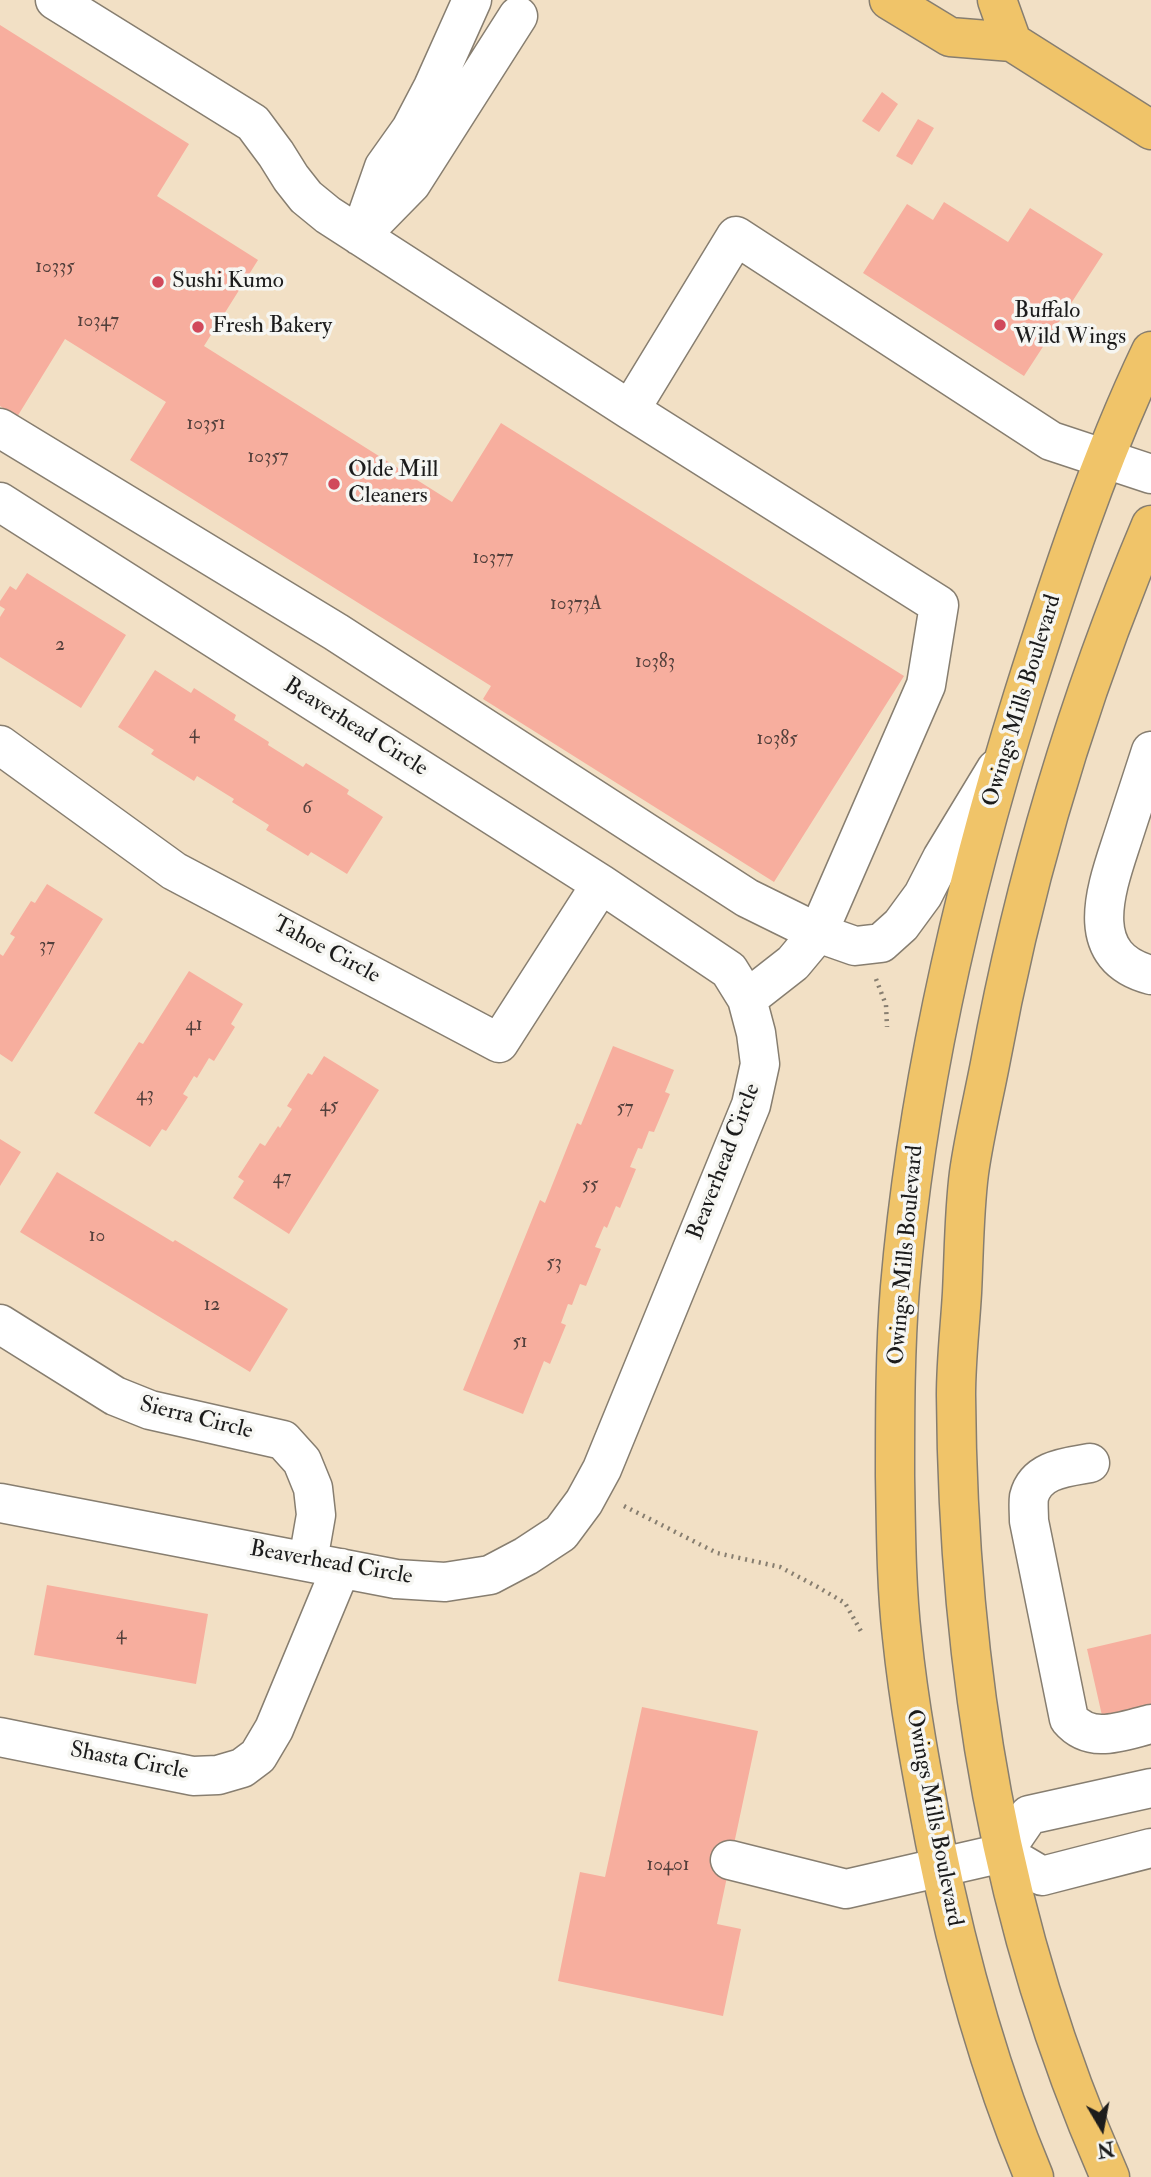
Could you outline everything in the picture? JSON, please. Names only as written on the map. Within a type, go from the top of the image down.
[{"type":"main road","points":[[889,0],[950,37],[1012,42],[1151,130]]},
{"type":"main road","points":[[997,0],[1012,42]]},
{"type":"main road","name":"Owings Mills Boulevard","points":[[1034,2177],[1003,2096],[957,1942],[922,1776],[902,1634],[898,1573],[895,1478],[898,1314],[906,1221],[939,1023],[964,908],[1004,755],[1080,520],[1151,351]]},
{"type":"main road","points":[[1110,2177],[1064,2067],[1041,2000],[1025,1945],[986,1773],[963,1576],[956,1392],[969,1175],[1011,955],[1043,831],[1087,694],[1151,525]]},
{"type":"street","points":[[55,0],[253,123],[306,197],[328,215],[939,605],[926,685],[818,933],[793,963],[747,999]]},
{"type":"street","points":[[360,236],[384,167],[411,129],[472,0]]},
{"type":"street","points":[[360,236],[411,184],[518,16]]},
{"type":"street","points":[[630,410],[736,236],[1051,441],[1151,474]]},
{"type":"street","points":[[0,428],[336,632],[747,898],[818,933],[855,946],[881,943],[901,925],[923,895],[1004,755]]},
{"type":"street","name":"Beaverhead Circle","points":[[0,502],[601,884],[729,970],[747,999],[756,1032],[760,1064],[751,1105],[602,1469],[584,1502],[561,1533],[526,1556],[490,1575],[445,1582],[396,1579],[0,1503]]},
{"type":"street","name":"Tahoe Circle","points":[[0,746],[174,871],[499,1043],[601,884]]},
{"type":"street","points":[[1151,751],[1107,887],[1103,914],[1107,938],[1115,956],[1134,971],[1151,975]]},
{"type":"street","name":"Sierra Circle","points":[[0,1324],[115,1396],[150,1410],[283,1440],[302,1461],[313,1488],[324,1565]]},
{"type":"street","points":[[1090,1463],[1052,1470],[1036,1483],[1029,1498],[1029,1521],[1069,1719],[1078,1730],[1092,1734],[1115,1733],[1151,1724]]},
{"type":"street","name":"Shasta Circle","points":[[0,1737],[193,1776],[218,1775],[242,1768],[258,1756],[274,1729],[324,1565]]},
{"type":"street","points":[[1003,1853],[1029,1815],[1151,1788]]},
{"type":"street","points":[[730,1860],[846,1889],[1003,1853],[1041,1875],[1151,1848]]},
{"type":"path","points":[[591,1489],[717,1553],[780,1567],[816,1586],[845,1603],[864,1638]]},
{"type":"building","points":[[0,25],[189,144],[157,196],[258,260],[204,346],[452,502],[501,423],[904,676],[774,882],[483,699],[491,686],[130,460],[166,402],[65,339],[17,417],[0,406]]},
{"type":"building","points":[[882,92],[898,104],[879,132],[862,121]]},
{"type":"building","points":[[918,119],[934,128],[912,165],[896,156]]},
{"type":"building","name":"Buffalo Wild Wings","points":[[944,202],[1008,242],[1030,208],[1103,254],[1024,376],[863,273],[907,204],[933,220]]},
{"type":"building","points":[[27,573],[126,635],[81,708],[0,657],[0,617],[5,609],[0,606],[0,601],[10,586],[16,590]]},
{"type":"building","points":[[155,670],[191,693],[194,688],[236,715],[234,720],[269,742],[268,745],[303,767],[306,763],[349,790],[347,794],[383,817],[347,874],[311,852],[308,856],[266,830],[269,825],[232,802],[234,799],[197,776],[194,781],[151,754],[154,750],[118,727]]},
{"type":"building","points":[[47,884],[103,919],[12,1062],[0,1054],[0,954],[3,956],[15,937],[10,934],[31,901],[35,903]]},
{"type":"building","points":[[189,971],[243,1004],[231,1024],[235,1027],[214,1061],[209,1058],[197,1078],[194,1076],[183,1094],[188,1097],[166,1131],[162,1129],[150,1147],[94,1113],[139,1042],[143,1044]]},
{"type":"building","points":[[613,1046],[674,1070],[665,1092],[670,1094],[654,1132],[649,1131],[642,1149],[638,1148],[630,1167],[636,1169],[620,1208],[616,1206],[607,1228],[604,1226],[595,1247],[601,1249],[586,1286],[580,1284],[572,1305],[568,1304],[561,1323],[566,1325],[550,1364],[544,1361],[523,1414],[463,1390],[540,1200],[545,1203],[577,1123],[581,1125]]},
{"type":"building","points":[[324,1056],[379,1090],[289,1234],[233,1198],[244,1181],[238,1177],[260,1143],[265,1146],[278,1126],[280,1128],[292,1109],[287,1106],[308,1073],[312,1075]]},
{"type":"building","points":[[0,1139],[21,1152],[0,1186]]},
{"type":"building","points":[[57,1172],[288,1309],[250,1372],[20,1232]]},
{"type":"building","points":[[47,1585],[208,1614],[196,1684],[34,1655]]},
{"type":"building","points":[[1151,1634],[1151,1709],[1103,1720],[1087,1649]]},
{"type":"building","points":[[642,1707],[758,1731],[717,1924],[741,1929],[723,2016],[558,1981],[580,1872],[605,1877]]},
{"type":"place","name":"Sushi Kumo","points":[[158,282]]},
{"type":"place","name":"Buffalo Wild Wings","points":[[1000,325]]},
{"type":"place","name":"Fresh Bakery","points":[[198,327]]},
{"type":"place","name":"Olde Mill Cleaners","points":[[334,484]]}]
